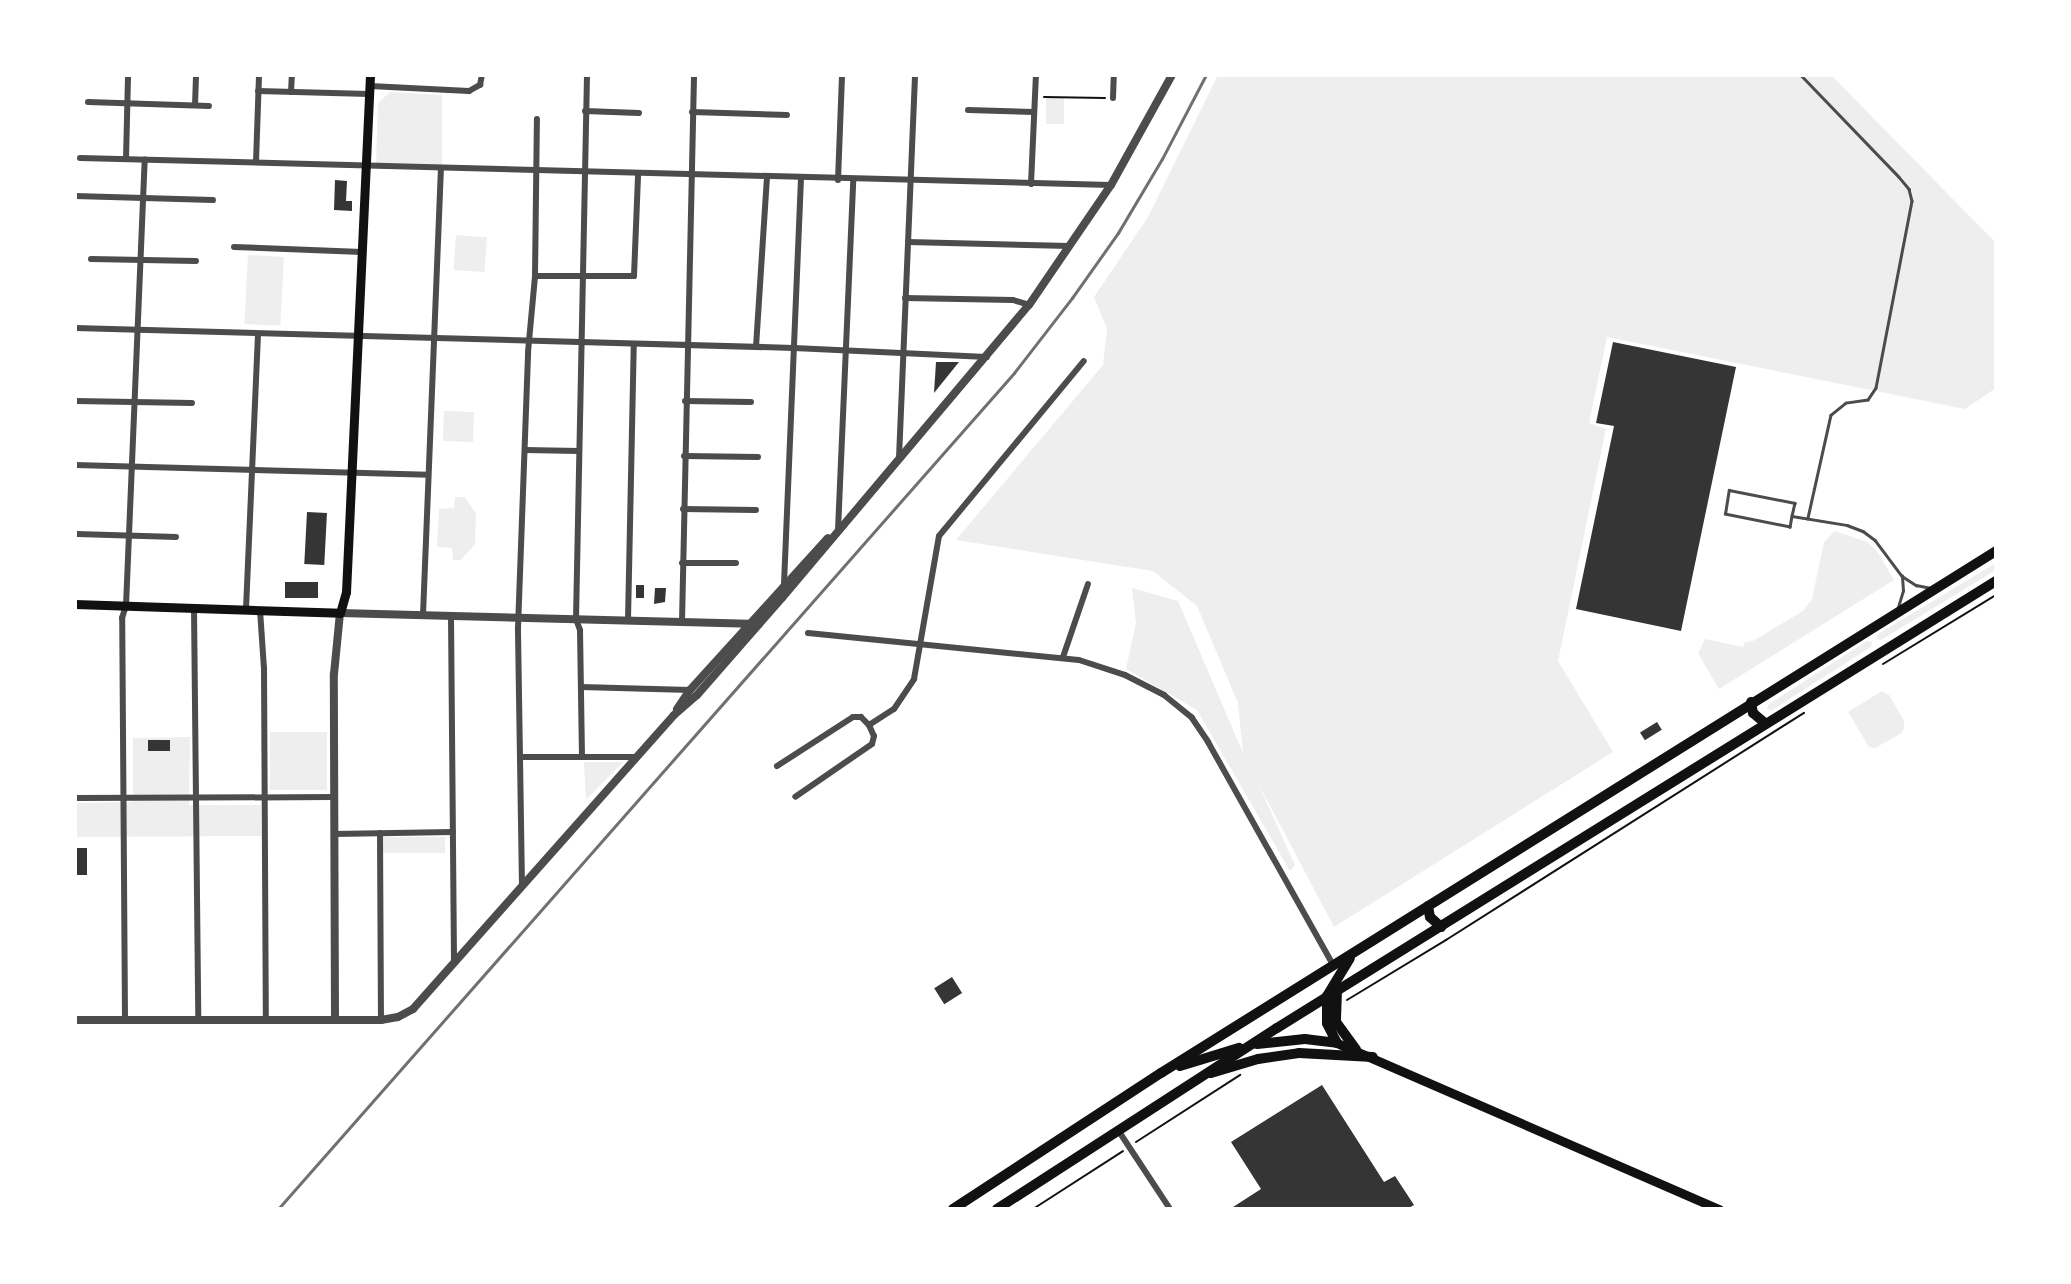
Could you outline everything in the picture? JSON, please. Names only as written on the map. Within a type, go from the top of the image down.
[{"type":"main road","points":[[75,604],[340,613],[346,592],[370,75]]},
{"type":"main road","points":[[953,1209],[1161,1073],[1996,551]]},
{"type":"main road","points":[[997,1209],[1250,1045],[1996,581]]},
{"type":"main road","points":[[1751,702],[1753,713],[1765,723]]},
{"type":"main road","points":[[1428,906],[1430,917],[1441,928]]},
{"type":"main road","points":[[1337,1042],[1327,1023],[1333,995],[1354,952]]},
{"type":"main road","points":[[1333,995],[1338,1027],[1356,1050]]},
{"type":"main road","points":[[1161,1073],[1250,1045],[1278,1040],[1337,1042],[1719,1209]]},
{"type":"main road","points":[[1203,1075],[1258,1059],[1299,1053],[1373,1057]]},
{"type":"street","points":[[126,159],[128,75]]},
{"type":"street","points":[[195,105],[196,75]]},
{"type":"street","points":[[256,162],[259,75]]},
{"type":"street","points":[[291,92],[292,75]]},
{"type":"street","points":[[258,91],[465,91],[477,88],[482,75]]},
{"type":"street","points":[[582,757],[580,630],[576,619],[587,75]]},
{"type":"street","points":[[682,622],[685,346],[694,75]]},
{"type":"street","points":[[838,180],[842,75]]},
{"type":"street","points":[[899,458],[915,75]]},
{"type":"street","points":[[1031,184],[1035,75]]},
{"type":"street","points":[[1113,98],[1114,75]]},
{"type":"street","points":[[75,1020],[381,1020],[397,1017],[413,1009],[636,757],[674,715],[692,700],[759,624],[1029,306],[1111,186],[1172,75]]},
{"type":"street","points":[[88,102],[209,106]]},
{"type":"street","points":[[968,110],[1034,112]]},
{"type":"street","points":[[585,111],[639,113]]},
{"type":"street","points":[[692,112],[787,115]]},
{"type":"street","points":[[522,886],[520,617],[529,343],[535,276],[537,119]]},
{"type":"street","points":[[80,158],[1111,186]]},
{"type":"street","points":[[125,1019],[122,618],[126,606],[145,159]]},
{"type":"street","points":[[423,615],[441,169]]},
{"type":"street","points":[[535,276],[634,276],[638,175]]},
{"type":"street","points":[[756,347],[767,178]]},
{"type":"street","points":[[784,584],[801,179]]},
{"type":"street","points":[[674,715],[690,690],[820,545],[838,530],[853,181]]},
{"type":"street","points":[[75,196],[213,200]]},
{"type":"street","points":[[908,242],[1072,246]]},
{"type":"street","points":[[233,247],[362,252]]},
{"type":"street","points":[[91,259],[196,261]]},
{"type":"street","points":[[905,298],[1013,300],[1029,306]]},
{"type":"street","points":[[75,328],[529,343],[794,348],[987,357]]},
{"type":"street","points":[[246,609],[258,334]]},
{"type":"street","points":[[628,620],[634,345]]},
{"type":"street","points":[[869,725],[894,709],[908,692],[922,645],[939,536],[1084,361]]},
{"type":"street","points":[[75,401],[192,403]]},
{"type":"street","points":[[685,401],[751,402]]},
{"type":"street","points":[[525,450],[579,451]]},
{"type":"street","points":[[684,456],[758,457]]},
{"type":"street","points":[[75,465],[428,475]]},
{"type":"street","points":[[683,509],[756,510]]},
{"type":"street","points":[[76,534],[176,537]]},
{"type":"street","points":[[682,563],[736,564]]},
{"type":"street","points":[[1063,657],[1088,584]]},
{"type":"street","points":[[194,608],[198,1019]]},
{"type":"street","points":[[260,610],[264,668],[267,1019]]},
{"type":"street","points":[[335,1020],[334,655],[340,613],[759,624]]},
{"type":"street","points":[[451,615],[454,963]]},
{"type":"street","points":[[808,633],[1063,657],[1094,664],[1141,682],[1171,699],[1192,719],[1217,757],[1333,965]]},
{"type":"street","points":[[581,687],[690,690]]},
{"type":"street","points":[[777,766],[853,716],[861,717],[869,725],[874,736],[872,744],[795,797]]},
{"type":"street","points":[[520,757],[636,757]]},
{"type":"street","points":[[75,798],[334,797]]},
{"type":"street","points":[[334,834],[453,832]]},
{"type":"street","points":[[380,833],[381,1020]]},
{"type":"street","points":[[1118,1130],[1170,1209]]},
{"type":"lane","points":[[1801,75],[1899,177],[1909,189],[1912,201],[1875,391],[1868,400],[1846,403],[1830,415],[1808,517]]},
{"type":"lane","points":[[1729,491],[1795,503],[1792,516],[1790,527],[1725,514],[1729,491]]},
{"type":"lane","points":[[1792,516],[1808,517],[1863,531],[1875,540],[1902,576],[1916,585],[1935,588]]},
{"type":"lane","points":[[1896,612],[1902,598],[1902,576]]},
{"type":"path","points":[[1035,97],[1113,98]]},
{"type":"path","points":[[1873,670],[1996,595]]},
{"type":"path","points":[[1333,995],[1348,1000],[1813,707]]},
{"type":"path","points":[[1033,1209],[1242,1074]]},
{"type":"shaded area","points":[[1218,75],[1831,75],[1996,243],[1996,388],[1965,409],[1607,337],[1589,423],[1606,429],[1558,661],[1613,752],[1334,927],[1258,783],[1295,865],[1290,871],[1197,710],[1126,669],[1136,623],[1132,588],[1178,601],[1243,753],[1238,703],[1197,606],[1153,571],[956,540],[1103,365],[1107,329],[1094,297],[1148,217]]},
{"type":"shaded area","points":[[390,92],[442,95],[442,165],[376,163],[378,103]]},
{"type":"shaded area","points":[[1046,98],[1064,98],[1064,124],[1046,124]]},
{"type":"shaded area","points":[[456,235],[487,237],[484,272],[454,270]]},
{"type":"shaded area","points":[[248,255],[284,257],[280,326],[244,324]]},
{"type":"shaded area","points":[[444,411],[474,412],[473,442],[443,441]]},
{"type":"shaded area","points":[[455,497],[465,497],[476,514],[475,544],[461,560],[453,560],[452,548],[437,547],[439,509],[454,508]]},
{"type":"shaded area","points":[[1835,531],[1867,542],[1877,551],[1894,580],[1719,689],[1698,653],[1705,639],[1743,647],[1745,642],[1753,641],[1803,611],[1812,599],[1824,542]]},
{"type":"shaded area","points":[[1996,563],[1996,570],[1881,640],[1876,639],[1878,634]]},
{"type":"shaded area","points":[[1867,641],[1872,642],[1871,647],[1772,710],[1767,709],[1769,704]]},
{"type":"shaded area","points":[[1882,691],[1889,695],[1904,721],[1904,728],[1902,733],[1875,748],[1869,747],[1848,712]]},
{"type":"shaded area","points":[[270,732],[327,732],[327,790],[270,790]]},
{"type":"shaded area","points":[[190,737],[189,805],[261,805],[261,836],[75,837],[75,803],[133,802],[133,738]]},
{"type":"shaded area","points":[[584,762],[623,762],[586,800]]},
{"type":"shaded area","points":[[382,837],[445,837],[445,853],[382,853]]},
{"type":"building","points":[[335,180],[347,181],[346,201],[352,201],[352,211],[334,210]]},
{"type":"building","points":[[1613,342],[1736,367],[1681,631],[1576,609],[1614,426],[1596,423]]},
{"type":"building","points":[[936,362],[959,362],[934,393]]},
{"type":"building","points":[[307,512],[327,513],[324,565],[304,564]]},
{"type":"building","points":[[285,582],[318,582],[318,598],[285,598]]},
{"type":"building","points":[[636,585],[644,585],[644,598],[636,598]]},
{"type":"building","points":[[655,588],[666,588],[665,602],[654,604]]},
{"type":"building","points":[[1657,722],[1662,730],[1645,740],[1640,733]]},
{"type":"building","points":[[148,740],[170,740],[170,751],[148,751]]},
{"type":"building","points":[[75,848],[87,848],[87,875],[75,875]]},
{"type":"building","points":[[952,977],[962,993],[944,1004],[934,988]]},
{"type":"building","points":[[1322,1085],[1384,1182],[1395,1176],[1414,1205],[1407,1209],[1230,1209],[1261,1189],[1231,1142]]},
{"type":"railway","points":[[278,1209],[1014,373],[1118,233],[1162,159],[1206,75]]}]
